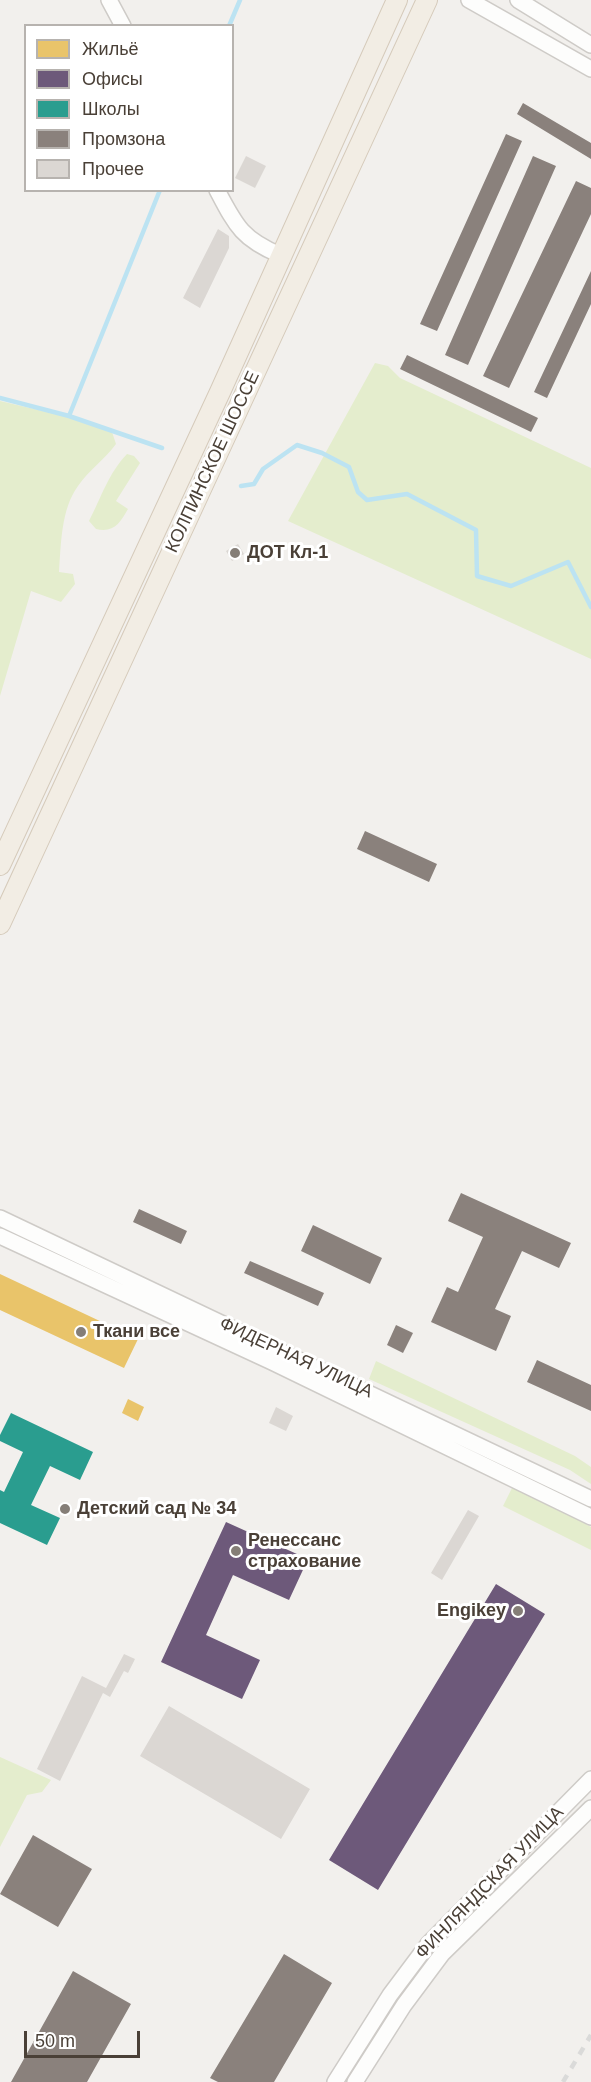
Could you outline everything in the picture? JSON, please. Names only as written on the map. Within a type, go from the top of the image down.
[{"type":"main road","name":"КОЛПИНСКОЕ ШОССЕ","points":[[0,865],[215,403],[397,0]]},
{"type":"main road","name":"КОЛПИНСКОЕ ШОССЕ","points":[[0,924],[427,0]]},
{"type":"street","points":[[109,0],[122,24]]},
{"type":"street","points":[[469,0],[591,69]]},
{"type":"street","points":[[518,0],[591,45]]},
{"type":"street","points":[[218,192],[240,231],[255,244],[280,255]]},
{"type":"street","name":"ФИДЕРНАЯ УЛИЦА","points":[[0,1218],[181,1311],[275,1356],[591,1499]]},
{"type":"street","name":"ФИДЕРНАЯ УЛИЦА","points":[[0,1236],[181,1311]]},
{"type":"street","name":"ФИДЕРНАЯ УЛИЦА","points":[[350,1391],[591,1516]]},
{"type":"street","name":"ФИНЛЯНДСКАЯ УЛИЦА","points":[[335,2082],[390,1995],[429,1943],[591,1779]]},
{"type":"street","name":"ФИНЛЯНДСКАЯ УЛИЦА","points":[[355,2082],[404,2005],[442,1954],[591,1808]]},
{"type":"green space","points":[[375,363],[388,366],[400,378],[591,468],[591,659],[288,521]]},
{"type":"green space","points":[[0,401],[77,419],[112,432],[116,444],[82,480],[68,505],[61,539],[59,572],[73,574],[75,584],[61,602],[31,591],[0,696]]},
{"type":"green space","points":[[127,454],[134,456],[140,463],[116,501],[128,509],[116,526],[107,530],[96,529],[89,521],[110,477]]},
{"type":"green space","points":[[376,1361],[575,1456],[591,1467],[591,1484],[570,1470],[369,1379]]},
{"type":"green space","points":[[515,1482],[591,1527],[591,1550],[503,1506]]},
{"type":"green space","points":[[0,1757],[51,1780],[42,1792],[27,1795],[0,1847]]},
{"type":"building: Жильё","points":[[0,1274],[138,1339],[124,1368],[0,1310]]},
{"type":"building: Жильё","points":[[128,1399],[144,1407],[138,1421],[122,1413]]},
{"type":"building: Офисы","points":[[226,1522],[308,1559],[289,1600],[233,1575],[206,1635],[260,1660],[242,1699],[161,1662]]},
{"type":"building: Офисы","points":[[496,1584],[545,1614],[378,1890],[329,1860]]},
{"type":"building: Школы","points":[[11,1413],[93,1452],[80,1480],[50,1466],[31,1505],[60,1518],[47,1545],[0,1523],[0,1490],[4,1492],[23,1452],[0,1441],[0,1435]]},
{"type":"building: Промзона","points":[[523,103],[591,143],[591,159],[517,114]]},
{"type":"building: Промзона","points":[[506,134],[522,141],[437,331],[420,324]]},
{"type":"building: Промзона","points":[[533,156],[556,166],[468,365],[445,355]]},
{"type":"building: Промзона","points":[[576,181],[591,188],[591,214],[509,388],[483,376]]},
{"type":"building: Промзона","points":[[591,271],[591,304],[547,398],[534,392]]},
{"type":"building: Промзона","points":[[407,355],[538,418],[531,432],[400,369]]},
{"type":"building: Промзона","points":[[365,831],[437,864],[429,882],[357,849]]},
{"type":"building: Промзона","points":[[461,1193],[571,1243],[559,1268],[522,1251],[495,1309],[511,1316],[496,1351],[431,1322],[447,1287],[458,1292],[483,1237],[448,1221]]},
{"type":"building: Промзона","points":[[139,1209],[187,1231],[181,1244],[133,1222]]},
{"type":"building: Промзона","points":[[313,1225],[382,1258],[370,1284],[301,1251]]},
{"type":"building: Промзона","points":[[250,1261],[324,1293],[318,1306],[244,1273]]},
{"type":"building: Промзона","points":[[396,1325],[413,1333],[403,1353],[387,1345]]},
{"type":"building: Промзона","points":[[537,1360],[591,1385],[591,1411],[527,1382]]},
{"type":"building: Промзона","points":[[33,1835],[92,1869],[58,1927],[0,1894]]},
{"type":"building: Промзона","points":[[284,1954],[332,1983],[274,2082],[218,2082],[210,2078]]},
{"type":"building: Промзона","points":[[73,1971],[131,2004],[87,2082],[11,2082]]},
{"type":"building: Прочее","points":[[246,156],[266,166],[255,188],[235,178]]},
{"type":"building: Прочее","points":[[218,229],[229,236],[229,248],[200,308],[183,298]]},
{"type":"building: Прочее","name":"ДОТ Кл-1","points":[[238,544],[244,554],[232,561],[226,551]]},
{"type":"building: Прочее","points":[[276,1407],[293,1416],[286,1431],[269,1423]]},
{"type":"building: Прочее","points":[[468,1510],[479,1516],[442,1580],[431,1573]]},
{"type":"building: Прочее","points":[[124,1654],[135,1659],[128,1673],[124,1671],[110,1697],[103,1693],[60,1781],[37,1769],[82,1676],[106,1688]]},
{"type":"building: Прочее","points":[[169,1706],[310,1789],[281,1839],[140,1756]]},
{"type":"waterway","points":[[230,24],[240,0]]},
{"type":"waterway","points":[[69,416],[159,192]]},
{"type":"waterway","points":[[0,398],[69,416],[162,448]]},
{"type":"waterway","points":[[241,486],[254,484],[263,469],[297,445],[322,453],[349,467],[358,492],[367,500],[407,494],[476,530],[477,576],[511,586],[568,562],[591,607]]},
{"type":"railway","points":[[563,2082],[591,2035]]},
{"type":"place","name":"ДОТ Кл-1","points":[[235,553]]},
{"type":"place","name":"Ткани все","points":[[81,1332]]},
{"type":"place","name":"Детский сад № 34","points":[[65,1509]]},
{"type":"place","name":"Ренессанс страхование","points":[[236,1551]]},
{"type":"place","name":"Engikey","points":[[518,1611]]}]
